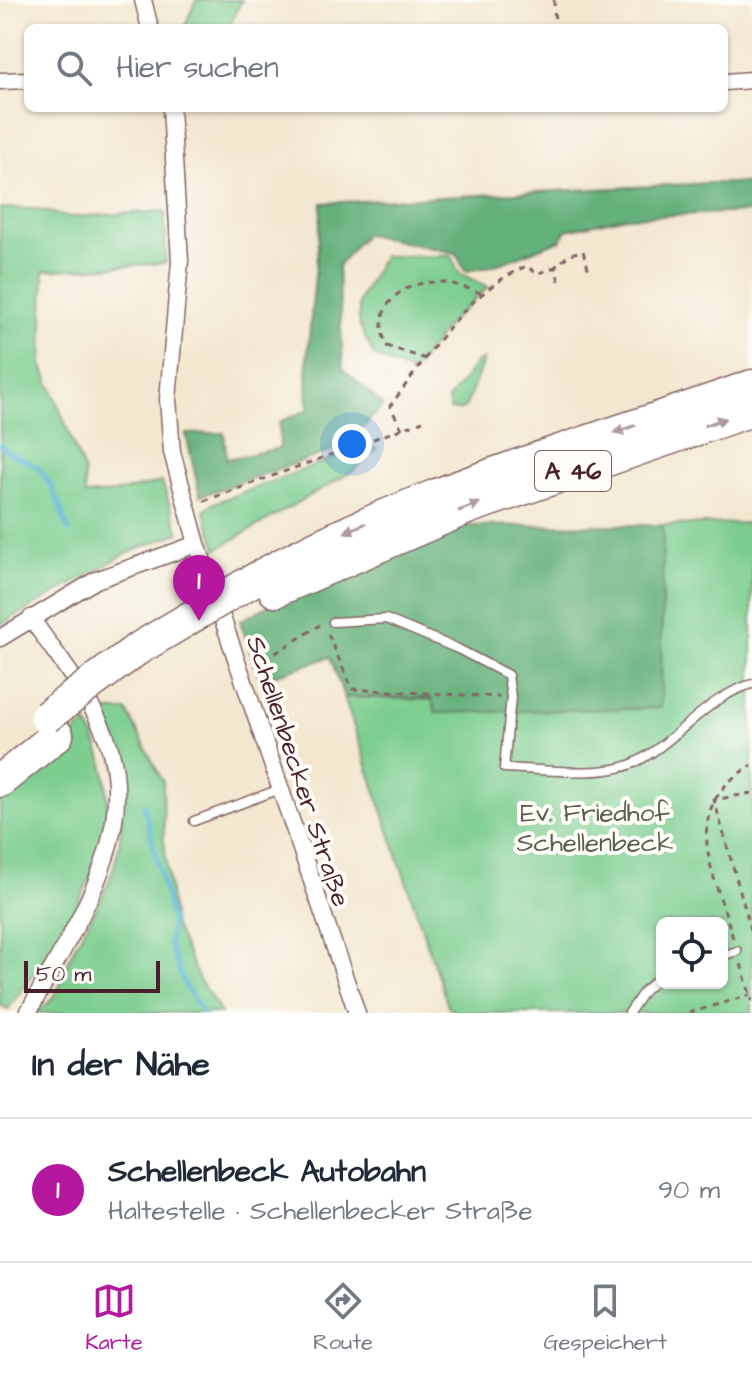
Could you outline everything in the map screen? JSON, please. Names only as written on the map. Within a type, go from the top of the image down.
[{"type":"highway","name":"A 46","points":[[0,757],[164,656],[318,545],[422,500],[752,386]]},
{"type":"highway","name":"A 46","points":[[249,594],[467,508],[752,410]]},
{"type":"highway","name":"A 46","points":[[0,781],[52,726]]},
{"type":"street","points":[[143,0],[149,24]]},
{"type":"street","points":[[0,81],[24,80]]},
{"type":"street","points":[[728,82],[752,80]]},
{"type":"street","name":"Schellenbecker Straße","points":[[171,112],[180,261],[168,399],[172,452],[185,508],[357,1013]]},
{"type":"street","points":[[0,638],[96,580],[197,544]]},
{"type":"street","points":[[28,1013],[104,866],[116,822],[115,773],[106,735],[31,618]]},
{"type":"lane","points":[[328,622],[386,619],[458,649],[508,675],[511,697],[504,768],[608,769],[631,764],[652,753],[703,709],[752,684]]},
{"type":"lane","points":[[194,821],[280,789]]},
{"type":"lane","points":[[728,954],[737,951]]},
{"type":"lane","points":[[629,1013],[644,991],[656,980]]},
{"type":"path","points":[[554,0],[555,24]]},
{"type":"path","points":[[402,429],[390,406],[452,323],[483,294],[527,266],[537,274],[570,254],[583,251],[589,271]]},
{"type":"path","points":[[554,265],[559,281]]},
{"type":"path","points":[[426,359],[387,346],[381,334],[381,315],[393,298],[420,284],[440,282],[483,294]]},
{"type":"path","points":[[185,508],[423,421]]},
{"type":"path","points":[[242,675],[328,622],[352,689],[511,697]]},
{"type":"path","points":[[689,1013],[752,999],[706,840],[706,813],[727,784],[752,765]]},
{"type":"path","points":[[714,800],[752,793]]},
{"type":"path","points":[[714,800],[752,933]]},
{"type":"green space","points":[[196,0],[242,0],[230,24],[186,24]]},
{"type":"green space","points":[[752,183],[752,212],[626,217],[567,230],[561,240],[502,263],[465,271],[456,253],[365,234],[338,266],[343,369],[383,405],[347,446],[200,496],[186,434],[224,433],[227,459],[280,448],[279,422],[308,410],[307,360],[322,203]]},
{"type":"green space","points":[[0,208],[35,209],[70,217],[165,211],[166,263],[44,271],[42,364],[84,471],[85,495],[114,493],[162,482],[179,533],[129,552],[0,625]]},
{"type":"green space","points":[[383,256],[451,256],[459,273],[488,287],[450,322],[412,373],[374,356],[359,324],[359,301]]},
{"type":"green space","points":[[484,359],[466,406],[461,410],[450,410],[448,400],[478,361]]},
{"type":"green space","points":[[369,445],[377,449],[353,471],[217,549],[204,510],[214,503]]},
{"type":"green space","name":"Ev. Friedhof Schellenbeck","points":[[752,523],[752,1013],[456,1013],[448,1006],[344,697],[660,708],[663,525]]},
{"type":"green space","points":[[663,525],[661,708],[436,713],[431,698],[344,697],[330,657],[260,680],[240,621],[349,562],[442,526]]},
{"type":"green space","points":[[102,711],[127,711],[163,782],[164,842],[174,925],[198,978],[221,1013],[35,1013],[58,991],[70,957],[110,878],[117,854],[122,808],[115,762]]},
{"type":"green space","points":[[87,724],[103,762],[107,799],[103,837],[91,874],[74,910],[8,1009],[0,1005],[0,789]]},
{"type":"waterway","points":[[0,445],[44,474],[69,531]]},
{"type":"waterway","points":[[144,805],[172,923],[169,944],[184,984],[203,1013]]},
{"type":"place","name":"Schellenbeck Autobahn","points":[[199,621]]}]
